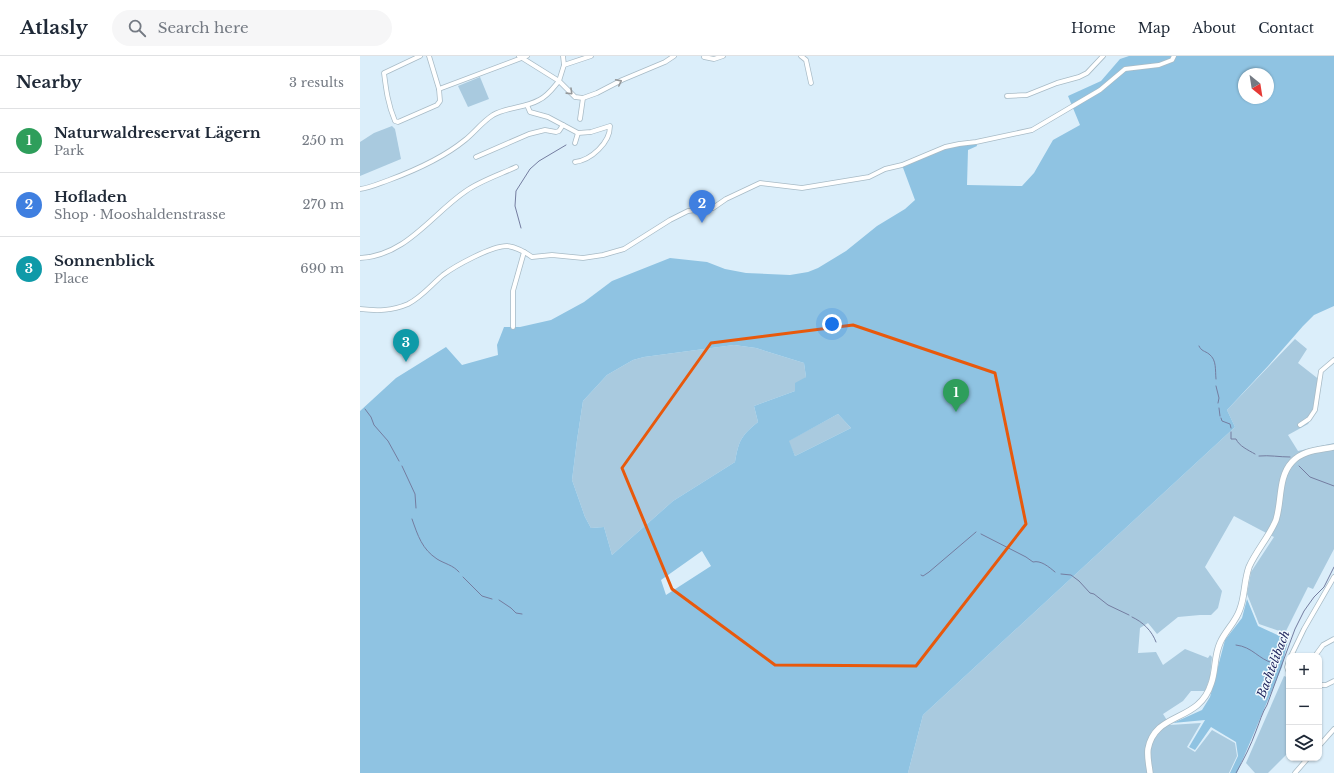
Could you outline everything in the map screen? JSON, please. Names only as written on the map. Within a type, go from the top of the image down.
[{"type":"main road","points":[[1150,773],[1148,749],[1153,736],[1164,724],[1194,709],[1204,700],[1210,689],[1218,649],[1241,608],[1246,576],[1250,565],[1276,520],[1282,482],[1288,467],[1304,453],[1334,447]]},
{"type":"street","points":[[420,56],[384,72],[387,98],[395,121],[398,122],[437,105],[440,101],[439,89],[430,56]]},
{"type":"street","points":[[439,89],[523,56],[559,81],[575,97],[583,98],[665,62],[674,56]]},
{"type":"street","points":[[360,189],[408,173],[437,159],[466,139],[485,120],[494,114],[504,110],[527,105],[543,98],[559,81],[564,65],[563,56]]},
{"type":"street","points":[[564,65],[591,56]]},
{"type":"street","points":[[704,57],[714,59],[723,56]]},
{"type":"street","points":[[801,56],[806,60],[811,83]]},
{"type":"street","points":[[1007,96],[1027,95],[1057,83],[1079,77],[1087,73],[1103,56]]},
{"type":"street","points":[[360,310],[386,310],[408,304],[426,292],[444,274],[492,249],[507,246],[524,252],[532,257],[552,255],[583,258],[603,255],[624,249],[670,220],[683,214],[713,208],[726,199],[760,183],[802,188],[868,177],[885,169],[902,165],[945,147],[1032,130],[1100,90],[1125,69],[1160,64],[1172,60],[1174,56]]},
{"type":"street","points":[[580,118],[583,98]]},
{"type":"street","points":[[527,105],[530,112],[548,117],[578,133],[590,132],[610,126],[608,135],[595,152],[588,158],[575,162]]},
{"type":"street","points":[[476,157],[529,134],[545,130],[556,132],[559,131],[563,125]]},
{"type":"street","points":[[575,143],[578,133]]},
{"type":"street","points":[[360,258],[389,250],[403,243],[467,190],[516,166]]},
{"type":"street","points":[[513,327],[514,291],[524,252]]},
{"type":"street","points":[[1300,425],[1309,419],[1315,410],[1321,371],[1334,360]]},
{"type":"street","points":[[1292,653],[1304,629],[1334,577]]},
{"type":"street","points":[[1317,653],[1323,645],[1334,639]]},
{"type":"street","points":[[1322,686],[1334,681]]},
{"type":"street","points":[[1322,743],[1334,729]]},
{"type":"street","points":[[1295,773],[1305,761]]},
{"type":"highlighted area","points":[[853,325],[995,373],[1026,524],[916,666],[775,665],[672,589],[622,468],[711,343]]},
{"type":"shaded area","points":[[1129,56],[1334,56],[1334,306],[1314,315],[1227,410],[1235,427],[923,715],[908,773],[360,773],[360,411],[396,378],[446,347],[462,365],[498,355],[497,345],[504,327],[520,327],[551,320],[584,302],[612,281],[670,258],[707,262],[725,269],[746,273],[790,275],[808,272],[818,268],[846,251],[877,226],[905,209],[915,200],[902,165],[945,147],[976,142],[977,146],[968,150],[967,185],[1022,186],[1034,173],[1053,140],[1080,125],[1068,96],[1101,81],[1120,59]],"holes":[[[734,345],[756,348],[804,363],[806,377],[795,383],[795,391],[754,406],[758,422],[744,435],[738,448],[735,462],[673,501],[612,555],[604,527],[591,528],[585,517],[572,480],[583,401],[607,375],[633,360],[644,357]],[[838,414],[851,428],[795,456],[789,441]],[[702,551],[711,566],[666,595],[661,580]]]},
{"type":"shaded area","points":[[480,77],[489,99],[468,107],[458,86]]},
{"type":"shaded area","points":[[392,126],[395,129],[401,159],[360,176],[360,142],[374,133]]},
{"type":"shaded area","points":[[1295,339],[1307,349],[1298,363],[1321,381],[1317,410],[1308,424],[1288,435],[1298,451],[1334,443],[1334,549],[1313,589],[1308,587],[1285,633],[1259,624],[1247,594],[1251,572],[1274,537],[1234,516],[1205,567],[1222,591],[1218,608],[1211,615],[1178,617],[1157,634],[1148,623],[1140,628],[1138,653],[1156,652],[1163,665],[1185,649],[1208,658],[1210,655],[1212,657],[1210,677],[1205,691],[1191,691],[1183,701],[1163,714],[1170,725],[1201,723],[1187,747],[1195,752],[1212,730],[1235,743],[1237,756],[1229,773],[908,773],[923,715],[1235,427],[1227,410]]},
{"type":"shaded area","points":[[734,345],[756,348],[804,363],[806,377],[795,391],[754,406],[758,422],[744,435],[738,448],[735,462],[673,501],[612,555],[604,527],[591,528],[585,517],[572,480],[583,401],[607,375],[633,360],[644,357]]},
{"type":"shaded area","points":[[838,414],[851,428],[795,456],[788,441]]},
{"type":"shaded area","points":[[1247,599],[1258,626],[1288,640],[1282,667],[1237,773],[1230,773],[1238,756],[1236,742],[1211,727],[1195,750],[1189,747],[1205,720],[1173,723],[1202,710],[1210,697],[1225,640],[1242,618]]},
{"type":"shaded area","points":[[1284,676],[1286,677],[1286,755],[1268,773],[1255,773],[1246,763]]},
{"type":"waterway","points":[[521,228],[515,206],[516,191],[530,169],[539,161],[566,145]]},
{"type":"waterway","points":[[1199,346],[1212,356],[1215,365],[1216,379]]},
{"type":"waterway","points":[[1216,386],[1219,398],[1218,403]]},
{"type":"waterway","points":[[1219,408],[1220,416]]},
{"type":"waterway","points":[[365,409],[371,417],[374,425],[388,441],[399,461]]},
{"type":"waterway","points":[[1221,418],[1222,421],[1230,424],[1231,428]]},
{"type":"waterway","points":[[1231,432],[1231,439],[1236,439],[1241,446],[1255,454]]},
{"type":"waterway","points":[[1259,456],[1290,457]]},
{"type":"waterway","points":[[402,466],[415,494],[416,508]]},
{"type":"waterway","points":[[1299,466],[1310,477],[1334,486]]},
{"type":"waterway","points":[[412,519],[419,536],[428,551],[437,559],[452,566],[459,572]]},
{"type":"waterway","points":[[921,575],[923,576],[929,572],[976,532]]},
{"type":"waterway","points":[[981,534],[1033,562],[1045,564],[1055,572]]},
{"type":"waterway","name":"Bachtelibach","points":[[1236,773],[1250,747],[1295,629],[1304,611],[1314,597],[1324,587],[1334,567]]},
{"type":"waterway","points":[[1061,574],[1071,575],[1090,593],[1094,594],[1108,605],[1129,615]]},
{"type":"waterway","points":[[463,577],[482,596],[492,599]]},
{"type":"waterway","points":[[499,600],[516,613],[522,614]]},
{"type":"waterway","points":[[1132,617],[1147,627],[1156,642]]},
{"type":"waterway","points":[[1236,645],[1247,648],[1263,659],[1273,663],[1275,667]]},
{"type":"place","name":"Hofladen","points":[[702,223]]},
{"type":"place","name":"Sonnenblick","points":[[406,362]]},
{"type":"place","name":"Naturwaldreservat Lägern","points":[[956,412]]}]
